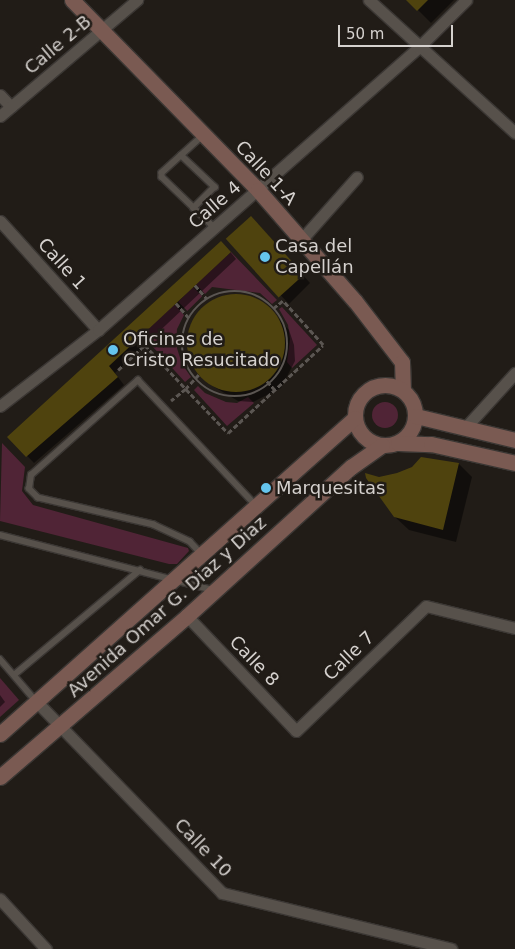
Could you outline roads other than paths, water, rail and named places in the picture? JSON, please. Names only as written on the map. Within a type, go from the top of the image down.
[{"type":"street","name":"Calle 1-A","points":[[72,0],[258,190],[355,301],[402,362],[403,390]]},
{"type":"street","name":"Calle 2-B","points":[[0,116],[103,31],[137,0]]},
{"type":"street","points":[[369,0],[418,48],[515,132]]},
{"type":"street","name":"Calle 4","points":[[0,406],[98,330],[418,48],[466,0]]},
{"type":"street","points":[[0,95],[11,106]]},
{"type":"street","points":[[301,240],[357,177]]},
{"type":"street","name":"Calle 1","points":[[0,221],[98,330]]},
{"type":"street","points":[[464,429],[515,373]]},
{"type":"street","points":[[398,443],[411,432],[416,416],[413,402],[403,390],[389,384],[371,388],[358,400],[355,418],[364,436],[382,445],[398,443],[431,444],[515,463]]},
{"type":"street","points":[[416,416],[515,440]]},
{"type":"street","name":"Avenida Omar G. Diaz y Diaz","points":[[0,734],[355,418]]},
{"type":"street","name":"Avenida Omar G. Diaz y Diaz","points":[[0,777],[62,726],[187,616],[213,590],[351,467],[382,445]]},
{"type":"street","name":"Calle 7","points":[[296,731],[426,606],[515,628]]},
{"type":"street","name":"Calle 8","points":[[187,616],[296,731]]},
{"type":"street","name":"Calle 10","points":[[36,701],[222,893],[451,949]]},
{"type":"street","points":[[0,899],[46,949]]},
{"type":"lane","points":[[204,135],[162,172],[162,177],[215,228]]},
{"type":"lane","points":[[181,154],[215,188],[194,208]]},
{"type":"lane","points":[[201,554],[190,542],[154,525],[38,498],[29,489],[31,475],[138,380],[256,505]]},
{"type":"lane","points":[[0,535],[213,590]]},
{"type":"lane","points":[[14,675],[140,570]]},
{"type":"lane","points":[[0,659],[36,701]]},
{"type":"place","name":"Casa del Capellán","points":[[265,257]]},
{"type":"place","name":"Oficinas de Cristo Resucitado","points":[[113,350]]},
{"type":"place","name":"Marquesitas","points":[[266,488]]}]
